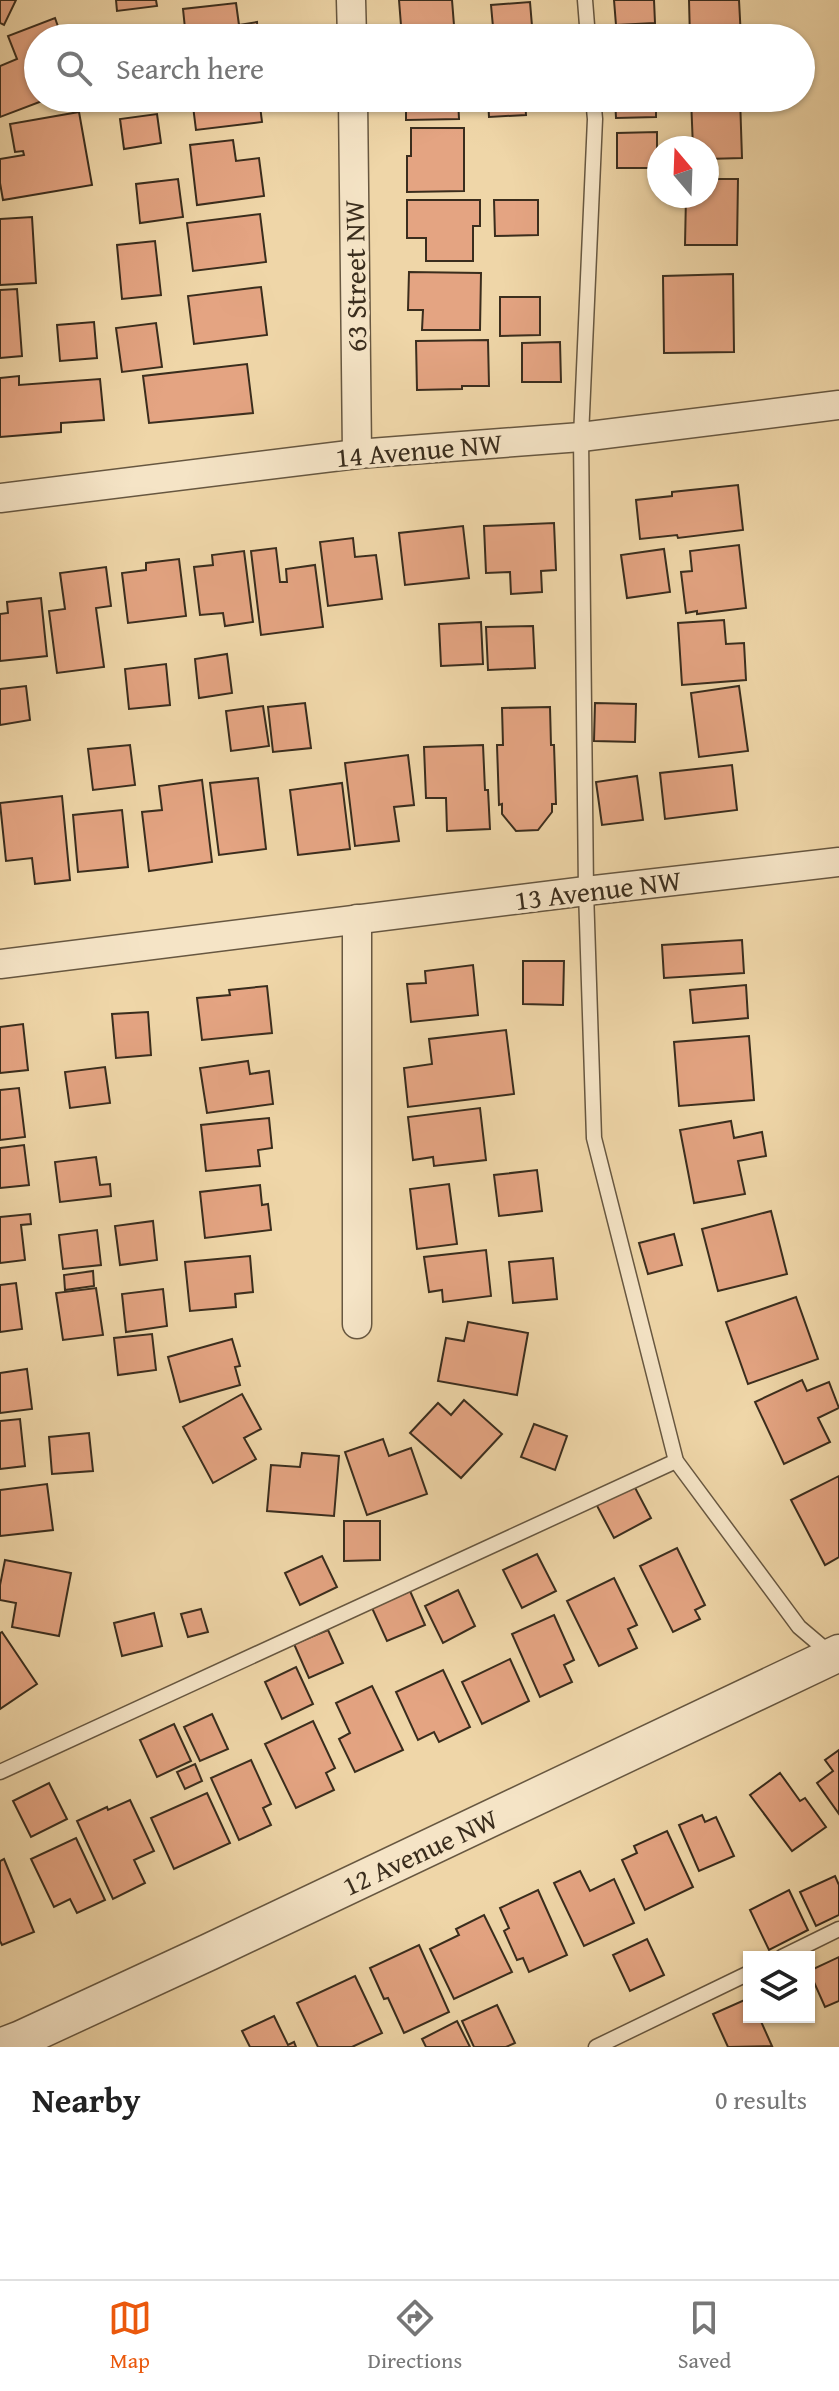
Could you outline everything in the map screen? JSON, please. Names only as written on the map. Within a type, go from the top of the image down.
[{"type":"street","points":[[351,0],[352,24]]},
{"type":"street","name":"63 Street NW","points":[[353,112],[357,454]]},
{"type":"street","name":"14 Avenue NW","points":[[0,498],[357,454],[581,437],[839,405]]},
{"type":"street","name":"13 Avenue NW","points":[[0,964],[839,862]]},
{"type":"street","points":[[357,919],[357,1324]]},
{"type":"street","name":"12 Avenue NW","points":[[0,2047],[837,1657]]},
{"type":"lane","points":[[585,0],[587,24]]},
{"type":"lane","points":[[594,112],[581,437],[586,891],[594,1138],[676,1461],[799,1627],[837,1657]]},
{"type":"lane","points":[[0,1772],[676,1461]]},
{"type":"lane","points":[[794,1951],[839,1929]]},
{"type":"lane","points":[[596,2047],[743,1976]]},
{"type":"building","points":[[0,0],[16,0],[4,25],[0,23]]},
{"type":"building","points":[[116,0],[156,0],[157,6],[117,11]]},
{"type":"building","points":[[399,0],[452,0],[454,24],[401,24]]},
{"type":"building","points":[[614,0],[654,0],[655,23],[616,24]]},
{"type":"building","points":[[689,0],[739,0],[740,24],[690,24]]},
{"type":"building","points":[[530,2],[532,24],[493,24],[491,5]]},
{"type":"building","points":[[236,3],[239,24],[185,24],[183,9]]},
{"type":"building","points":[[55,18],[57,24],[39,24]]},
{"type":"building","points":[[24,30],[24,108],[0,117],[0,66],[17,59],[8,36]]},
{"type":"building","points":[[79,112],[92,185],[3,200],[0,159],[24,155],[23,151],[15,152],[10,124]]},
{"type":"building","points":[[194,112],[261,112],[262,122],[196,130]]},
{"type":"building","points":[[406,112],[459,112],[459,119],[406,120]]},
{"type":"building","points":[[489,112],[526,112],[526,115],[489,117]]},
{"type":"building","points":[[616,112],[656,112],[656,117],[616,118]]},
{"type":"building","points":[[692,112],[740,112],[742,158],[719,159],[719,136],[693,136]]},
{"type":"building","points":[[157,114],[161,143],[124,149],[120,119]]},
{"type":"building","points":[[411,128],[464,128],[464,191],[407,192]]},
{"type":"building","points":[[657,132],[657,136],[647,136],[647,168],[617,168],[617,133]]},
{"type":"building","points":[[233,140],[236,161],[259,158],[264,196],[197,205],[190,145]]},
{"type":"building","points":[[178,179],[183,217],[140,223],[136,184]]},
{"type":"building","points":[[719,179],[738,179],[737,245],[685,245],[686,208],[719,208]]},
{"type":"building","points":[[407,200],[480,200],[480,226],[473,226],[473,261],[426,261],[426,238],[407,238]]},
{"type":"building","points":[[494,200],[538,200],[538,235],[495,236]]},
{"type":"building","points":[[260,214],[266,262],[193,271],[187,223]]},
{"type":"building","points":[[32,217],[36,283],[0,285],[0,219]]},
{"type":"building","points":[[155,241],[161,295],[122,299],[117,245]]},
{"type":"building","points":[[409,272],[481,273],[480,330],[422,330],[423,310],[408,310]]},
{"type":"building","points":[[733,274],[734,352],[664,353],[663,276]]},
{"type":"building","points":[[261,287],[267,335],[194,344],[188,296]]},
{"type":"building","points":[[17,289],[22,356],[0,358],[0,290]]},
{"type":"building","points":[[500,297],[540,297],[540,335],[500,336]]},
{"type":"building","points":[[94,322],[97,358],[60,361],[57,325]]},
{"type":"building","points":[[156,323],[162,367],[122,372],[116,328]]},
{"type":"building","points":[[488,340],[489,386],[417,390],[416,341]]},
{"type":"building","points":[[560,342],[561,382],[522,382],[522,343]]},
{"type":"building","points":[[247,364],[253,413],[149,423],[143,376]]},
{"type":"building","points":[[19,376],[19,385],[100,379],[104,420],[61,423],[61,432],[0,437],[0,378]]},
{"type":"building","points":[[738,485],[743,530],[640,539],[636,500],[672,496],[672,492]]},
{"type":"building","points":[[554,523],[556,570],[541,571],[542,592],[511,594],[510,572],[486,573],[484,526]]},
{"type":"building","points":[[463,526],[469,578],[405,585],[399,533]]},
{"type":"building","points":[[353,538],[355,557],[376,555],[382,599],[328,606],[320,542]]},
{"type":"building","points":[[739,545],[746,608],[686,613],[681,572],[692,571],[690,551]]},
{"type":"building","points":[[276,548],[280,582],[287,582],[286,569],[315,565],[323,627],[261,635],[251,551]]},
{"type":"building","points":[[664,549],[670,592],[627,598],[621,555]]},
{"type":"building","points":[[244,551],[253,622],[225,626],[223,613],[200,615],[194,567],[213,565],[212,555]]},
{"type":"building","points":[[179,559],[186,616],[128,623],[122,573],[146,570],[146,563]]},
{"type":"building","points":[[106,567],[111,606],[96,608],[104,667],[57,673],[49,611],[65,609],[60,573]]},
{"type":"building","points":[[41,598],[47,656],[0,661],[0,614],[8,613],[7,602]]},
{"type":"building","points":[[724,620],[726,644],[744,643],[746,680],[682,685],[678,623]]},
{"type":"building","points":[[481,622],[483,664],[441,666],[439,624]]},
{"type":"building","points":[[533,626],[535,668],[488,670],[486,627]]},
{"type":"building","points":[[227,654],[232,693],[199,698],[195,659]]},
{"type":"building","points":[[166,664],[170,705],[129,709],[125,669]]},
{"type":"building","points":[[26,686],[30,720],[0,725],[0,689]]},
{"type":"building","points":[[739,686],[748,751],[699,757],[691,693]]},
{"type":"building","points":[[305,703],[311,748],[273,752],[268,707]]},
{"type":"building","points":[[595,703],[636,704],[635,742],[594,741]]},
{"type":"building","points":[[263,706],[269,746],[231,751],[226,711]]},
{"type":"building","points":[[550,707],[556,804],[552,804],[552,812],[538,830],[516,831],[502,814],[502,804],[499,805],[497,745],[503,745],[502,708]]},
{"type":"building","points":[[130,745],[135,785],[93,790],[88,749]]},
{"type":"building","points":[[483,745],[490,829],[447,831],[446,798],[426,798],[424,747]]},
{"type":"building","points":[[408,755],[414,805],[394,807],[399,841],[355,846],[345,763]]},
{"type":"building","points":[[732,765],[737,810],[665,819],[660,773]]},
{"type":"building","points":[[637,776],[643,820],[602,825],[596,782]]},
{"type":"building","points":[[258,778],[266,849],[219,855],[210,783]]},
{"type":"building","points":[[202,780],[212,862],[149,871],[142,812],[162,810],[159,786]]},
{"type":"building","points":[[342,783],[350,849],[298,855],[290,790]]},
{"type":"building","points":[[62,796],[70,880],[35,884],[32,858],[6,861],[0,803]]},
{"type":"building","points":[[122,810],[128,867],[78,872],[73,815]]},
{"type":"building","points":[[742,940],[744,973],[664,978],[662,945]]},
{"type":"building","points":[[523,961],[564,961],[563,1005],[523,1004]]},
{"type":"building","points":[[473,965],[478,1015],[411,1022],[407,984],[426,983],[425,971]]},
{"type":"building","points":[[746,985],[748,1018],[693,1023],[690,990]]},
{"type":"building","points":[[267,986],[272,1033],[202,1040],[197,998],[230,995],[229,990]]},
{"type":"building","points":[[148,1012],[151,1055],[116,1058],[112,1014]]},
{"type":"building","points":[[23,1024],[28,1070],[0,1073],[0,1027]]},
{"type":"building","points":[[506,1030],[514,1094],[408,1107],[404,1068],[432,1064],[429,1039]]},
{"type":"building","points":[[749,1036],[754,1100],[679,1106],[674,1042]]},
{"type":"building","points":[[248,1061],[250,1074],[269,1071],[273,1104],[207,1113],[200,1068]]},
{"type":"building","points":[[105,1067],[110,1103],[70,1108],[65,1072]]},
{"type":"building","points":[[19,1088],[25,1137],[0,1140],[0,1090]]},
{"type":"building","points":[[480,1108],[486,1160],[434,1166],[433,1157],[413,1160],[408,1117]]},
{"type":"building","points":[[269,1118],[272,1148],[258,1150],[260,1166],[206,1171],[201,1125]]},
{"type":"building","points":[[731,1121],[734,1138],[762,1132],[766,1156],[738,1161],[745,1194],[694,1203],[680,1130]]},
{"type":"building","points":[[24,1145],[29,1185],[0,1188],[0,1148]]},
{"type":"building","points":[[96,1157],[100,1185],[110,1184],[111,1196],[60,1202],[55,1162]]},
{"type":"building","points":[[537,1170],[542,1211],[499,1216],[494,1175]]},
{"type":"building","points":[[449,1184],[457,1244],[417,1249],[410,1189]]},
{"type":"building","points":[[260,1185],[262,1205],[268,1204],[271,1230],[205,1238],[200,1192]]},
{"type":"building","points":[[771,1211],[787,1274],[718,1291],[702,1229]]},
{"type":"building","points":[[30,1214],[31,1224],[21,1225],[25,1260],[0,1263],[0,1217]]},
{"type":"building","points":[[153,1221],[157,1260],[120,1265],[115,1226]]},
{"type":"building","points":[[97,1230],[101,1265],[63,1269],[59,1235]]},
{"type":"building","points":[[674,1234],[682,1265],[648,1274],[639,1243]]},
{"type":"building","points":[[486,1250],[491,1296],[443,1302],[442,1290],[429,1292],[424,1257]]},
{"type":"building","points":[[250,1256],[253,1292],[235,1294],[236,1307],[190,1311],[185,1262]]},
{"type":"building","points":[[553,1258],[557,1299],[513,1303],[509,1262]]},
{"type":"building","points":[[93,1271],[94,1286],[65,1290],[64,1275]]},
{"type":"building","points":[[16,1283],[22,1329],[0,1332],[0,1285]]},
{"type":"building","points":[[96,1288],[103,1335],[63,1340],[56,1293]]},
{"type":"building","points":[[163,1289],[167,1326],[126,1332],[122,1294]]},
{"type":"building","points":[[796,1297],[818,1359],[748,1384],[726,1322]]},
{"type":"building","points":[[468,1322],[528,1333],[517,1395],[438,1381],[446,1338],[464,1341]]},
{"type":"building","points":[[152,1334],[156,1370],[118,1375],[114,1338]]},
{"type":"building","points":[[232,1339],[240,1366],[235,1367],[240,1385],[180,1402],[168,1357]]},
{"type":"building","points":[[27,1369],[32,1409],[0,1413],[0,1373]]},
{"type":"building","points":[[802,1380],[807,1391],[829,1382],[839,1408],[818,1418],[830,1442],[784,1464],[755,1402]]},
{"type":"building","points":[[242,1394],[261,1429],[244,1438],[256,1459],[213,1483],[183,1427]]},
{"type":"building","points":[[464,1400],[502,1434],[461,1478],[410,1433],[438,1403],[451,1415]]},
{"type":"building","points":[[20,1419],[25,1466],[0,1469],[0,1421]]},
{"type":"building","points":[[534,1424],[567,1436],[555,1470],[521,1457]]},
{"type":"building","points":[[89,1433],[93,1471],[52,1474],[49,1437]]},
{"type":"building","points":[[383,1439],[389,1456],[411,1448],[427,1494],[367,1515],[345,1452]]},
{"type":"building","points":[[302,1453],[339,1456],[334,1516],[267,1511],[271,1465],[300,1467]]},
{"type":"building","points":[[839,1476],[839,1557],[825,1565],[791,1500]]},
{"type":"building","points":[[632,1482],[651,1518],[614,1538],[595,1502]]},
{"type":"building","points":[[47,1484],[53,1530],[0,1536],[0,1490]]},
{"type":"building","points":[[344,1521],[380,1521],[380,1560],[344,1561]]},
{"type":"building","points":[[677,1548],[705,1605],[695,1610],[700,1619],[673,1632],[640,1566]]},
{"type":"building","points":[[537,1554],[556,1591],[522,1608],[503,1570]]},
{"type":"building","points":[[322,1556],[337,1587],[300,1605],[285,1573]]},
{"type":"building","points":[[5,1560],[71,1573],[59,1636],[12,1627],[16,1603],[0,1600]]},
{"type":"building","points":[[614,1578],[637,1625],[628,1629],[637,1648],[599,1666],[567,1601]]},
{"type":"building","points":[[458,1590],[475,1626],[443,1643],[425,1606]]},
{"type":"building","points":[[410,1591],[425,1625],[387,1641],[372,1608]]},
{"type":"building","points":[[201,1609],[208,1632],[188,1637],[181,1614]]},
{"type":"building","points":[[154,1613],[162,1646],[122,1656],[114,1623]]},
{"type":"building","points":[[554,1615],[574,1660],[564,1665],[572,1682],[540,1697],[512,1634]]},
{"type":"building","points":[[328,1630],[343,1663],[309,1678],[294,1644]]},
{"type":"building","points":[[0,1633],[37,1684],[0,1709]]},
{"type":"building","points":[[510,1659],[529,1701],[482,1724],[462,1682]]},
{"type":"building","points":[[296,1667],[313,1704],[282,1719],[265,1682]]},
{"type":"building","points":[[443,1670],[470,1727],[439,1742],[434,1732],[418,1740],[396,1692]]},
{"type":"building","points":[[372,1686],[403,1750],[355,1772],[339,1739],[350,1733],[336,1703]]},
{"type":"building","points":[[212,1714],[228,1749],[200,1761],[184,1727]]},
{"type":"building","points":[[313,1721],[335,1768],[326,1773],[334,1790],[296,1808],[265,1744]]},
{"type":"building","points":[[174,1724],[191,1761],[157,1777],[140,1740]]},
{"type":"building","points":[[839,1750],[839,1814],[817,1783],[833,1771],[825,1760]]},
{"type":"building","points":[[251,1760],[271,1804],[263,1808],[271,1825],[239,1840],[211,1778]]},
{"type":"building","points":[[195,1764],[202,1781],[185,1789],[177,1772]]},
{"type":"building","points":[[780,1773],[800,1801],[805,1798],[826,1827],[792,1851],[750,1795]]},
{"type":"building","points":[[49,1783],[67,1819],[31,1837],[13,1801]]},
{"type":"building","points":[[207,1793],[230,1843],[174,1869],[151,1818]]},
{"type":"building","points":[[130,1800],[154,1851],[134,1860],[145,1883],[113,1899],[77,1821]]},
{"type":"building","points":[[702,1815],[705,1822],[716,1817],[734,1856],[699,1871],[679,1825]]},
{"type":"building","points":[[667,1831],[693,1887],[645,1910],[622,1860],[637,1853],[634,1846]]},
{"type":"building","points":[[76,1838],[105,1900],[77,1913],[70,1899],[54,1907],[31,1859]]},
{"type":"building","points":[[4,1859],[34,1932],[2,1945],[0,1861]]},
{"type":"building","points":[[580,1871],[590,1891],[614,1879],[634,1923],[584,1946],[554,1883]]},
{"type":"building","points":[[835,1876],[839,1885],[839,1915],[816,1926],[800,1892]]},
{"type":"building","points":[[538,1890],[567,1955],[529,1972],[523,1958],[517,1960],[504,1931],[509,1928],[500,1908]]},
{"type":"building","points":[[789,1890],[808,1930],[769,1950],[750,1910]]},
{"type":"building","points":[[484,1915],[512,1972],[454,1999],[430,1949],[459,1935],[456,1929]]},
{"type":"building","points":[[647,1939],[664,1975],[630,1991],[613,1955]]},
{"type":"building","points":[[419,1945],[449,2012],[404,2033],[370,1968]]},
{"type":"building","points":[[839,1957],[839,2001],[825,2007],[815,1984],[815,1968]]},
{"type":"building","points":[[355,1976],[382,2033],[352,2047],[318,2047],[297,2003]]},
{"type":"building","points":[[743,2001],[743,2023],[762,2023],[772,2046],[728,2047],[713,2014]]},
{"type":"building","points":[[497,2005],[515,2043],[506,2047],[474,2047],[462,2021]]},
{"type":"building","points":[[274,2016],[288,2045],[294,2042],[296,2047],[250,2047],[242,2031]]},
{"type":"building","points":[[457,2021],[470,2047],[426,2047],[422,2039]]}]
